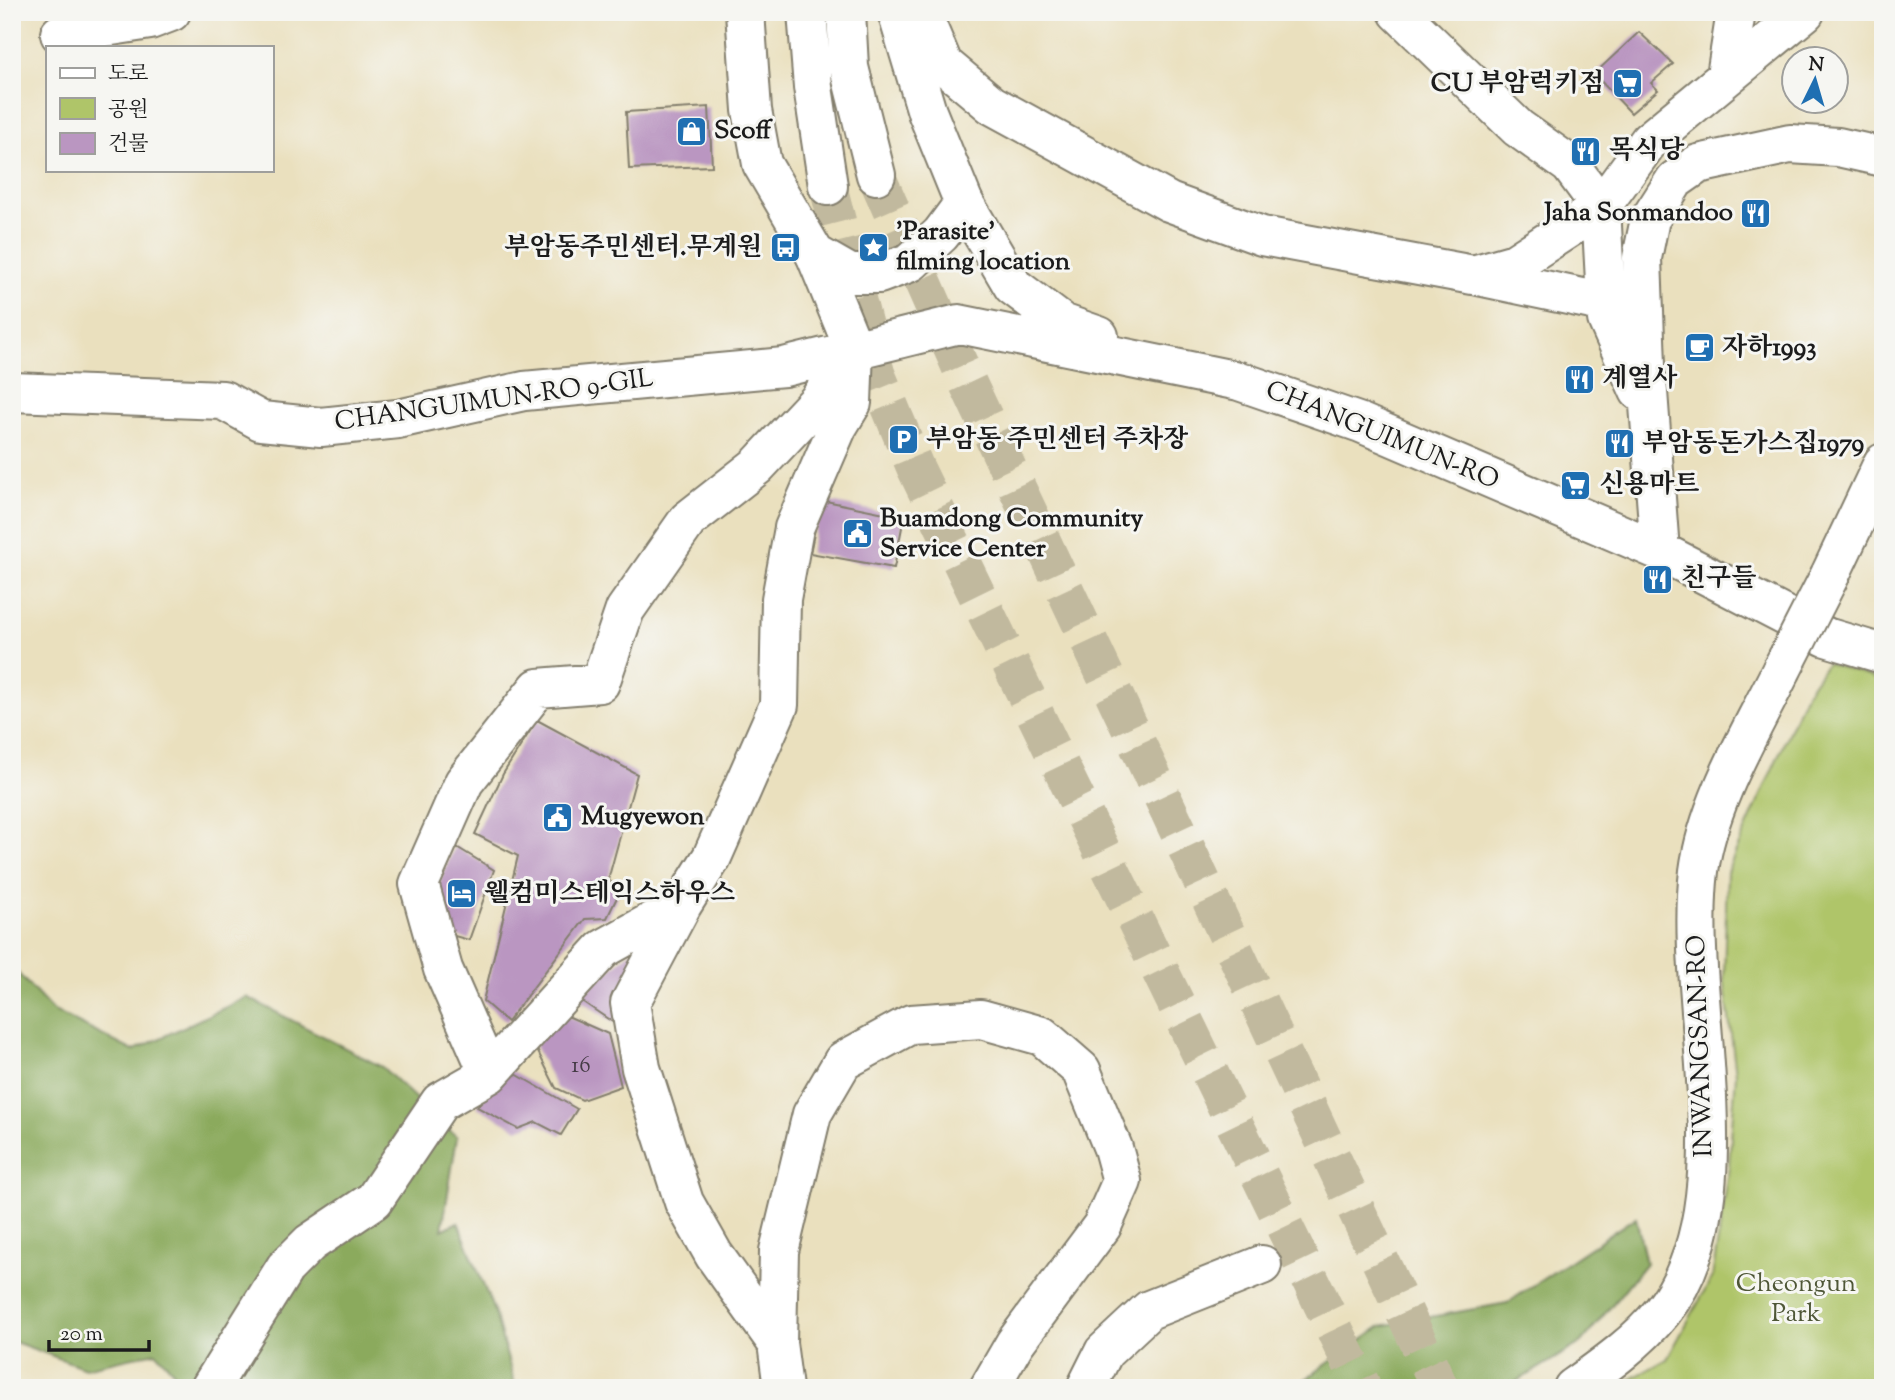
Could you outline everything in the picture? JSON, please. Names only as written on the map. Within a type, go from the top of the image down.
[{"type":"street","points":[[60,34],[150,20],[171,12]]},
{"type":"street","points":[[745,12],[752,110],[762,164],[815,254],[854,349],[852,403],[838,426],[794,528],[781,599],[779,705],[712,857],[682,905],[630,1003],[641,1068],[684,1202],[713,1255],[777,1343]]},
{"type":"street","points":[[807,12],[813,87],[828,186]]},
{"type":"street","points":[[846,12],[849,67],[876,176]]},
{"type":"street","points":[[897,12],[927,112],[964,203],[1013,286],[1062,324],[1100,336],[1120,358]]},
{"type":"street","points":[[921,12],[943,64],[992,105],[1169,202],[1262,236],[1606,303]]},
{"type":"street","points":[[1398,12],[1518,128],[1570,165],[1601,206],[1607,319],[1649,416]]},
{"type":"street","points":[[1726,76],[1735,12]]},
{"type":"street","points":[[1473,275],[1515,263],[1601,206],[1649,141],[1805,12]]},
{"type":"street","points":[[1660,551],[1649,416],[1642,258],[1650,219],[1675,180],[1698,164],[1790,144],[1838,148],[1883,157]]},
{"type":"street","points":[[815,254],[850,274],[879,274],[911,262],[941,234],[964,203]]},
{"type":"street","name":"CHANGUIMUN-RO","points":[[854,349],[959,324],[1240,381],[1361,423],[1660,551],[1826,637],[1883,654]]},
{"type":"street","points":[[489,1074],[443,969],[419,884],[464,782],[538,688],[600,683],[625,610],[688,520],[757,466],[818,401],[854,349]]},
{"type":"street","name":"CHANGUIMUN-RO 9-GIL","points":[[12,392],[223,400],[261,421],[321,427],[398,419],[524,391],[784,367],[854,349]]},
{"type":"street","name":"INWANGSAN-RO","points":[[1573,1388],[1612,1360],[1662,1312],[1689,1269],[1701,1230],[1709,1111],[1696,943],[1699,869],[1721,794],[1883,463]]},
{"type":"street","points":[[210,1388],[285,1268],[310,1243],[374,1200],[440,1102],[489,1074],[603,949],[682,905]]},
{"type":"street","points":[[783,1388],[777,1343],[779,1251],[812,1114],[843,1061],[911,1024],[981,1018],[1042,1036],[1081,1070],[1113,1149],[1122,1181],[1102,1226],[1015,1343],[989,1388]]},
{"type":"street","points":[[1086,1388],[1104,1352],[1149,1310],[1262,1265]]},
{"type":"green space","name":"Cheongun Park","points":[[1827,663],[1883,681],[1883,1388],[1615,1388],[1667,1359],[1712,1278],[1728,1177],[1736,1074],[1724,978],[1727,872],[1806,693]]},
{"type":"green space","points":[[12,967],[52,1010],[133,1051],[247,997],[382,1067],[457,1137],[442,1230],[458,1222],[494,1311],[516,1388],[188,1388],[156,1352],[85,1368],[12,1341]]},
{"type":"green space","points":[[1636,1217],[1646,1263],[1582,1342],[1506,1388],[1293,1388],[1381,1326],[1507,1303]]},
{"type":"building","points":[[1639,32],[1673,64],[1651,83],[1658,90],[1631,113],[1594,74]]},
{"type":"building","points":[[709,107],[712,166],[629,169],[626,112]]},
{"type":"building","points":[[821,500],[904,517],[894,568],[810,553]]},
{"type":"building","points":[[537,720],[637,774],[608,880],[621,889],[607,918],[585,919],[507,1022],[483,1001],[518,856],[475,834],[503,774]]},
{"type":"building","points":[[455,846],[494,870],[469,940],[440,932],[433,899]]},
{"type":"building","points":[[655,931],[614,1023],[577,998]]},
{"type":"building","points":[[563,1014],[608,1034],[621,1086],[582,1100],[556,1088],[535,1046]]},
{"type":"building","points":[[507,1069],[577,1109],[561,1135],[536,1122],[518,1129],[477,1107]]},
{"type":"tunnel","points":[[876,175],[964,375],[1440,1388]]},
{"type":"tunnel","points":[[828,186],[876,373],[915,467],[1363,1388]]},
{"type":"place","name":"CU 부암럭키점","points":[[1627,84]]},
{"type":"place","name":"Scoff","points":[[691,131]]},
{"type":"place","name":"목식당","points":[[1586,151]]},
{"type":"place","name":"Jaha Sonmandoo","points":[[1756,213]]},
{"type":"place","name":"'Parasite' filming location","points":[[873,247]]},
{"type":"place","name":"부암동주민센터.무계원","points":[[785,248]]},
{"type":"place","name":"자하1993","points":[[1699,348]]},
{"type":"place","name":"계열사","points":[[1579,379]]},
{"type":"place","name":"부암동 주민센터 주차장","points":[[903,440]]},
{"type":"place","name":"부암동돈가스집1979","points":[[1619,444]]},
{"type":"place","name":"신용마트","points":[[1576,485]]},
{"type":"place","name":"Buamdong Community Service Center","points":[[857,534]]},
{"type":"place","name":"친구들","points":[[1658,579]]},
{"type":"place","name":"Mugyewon","points":[[558,817]]},
{"type":"place","name":"웰컴미스테익스하우스","points":[[461,894]]}]
